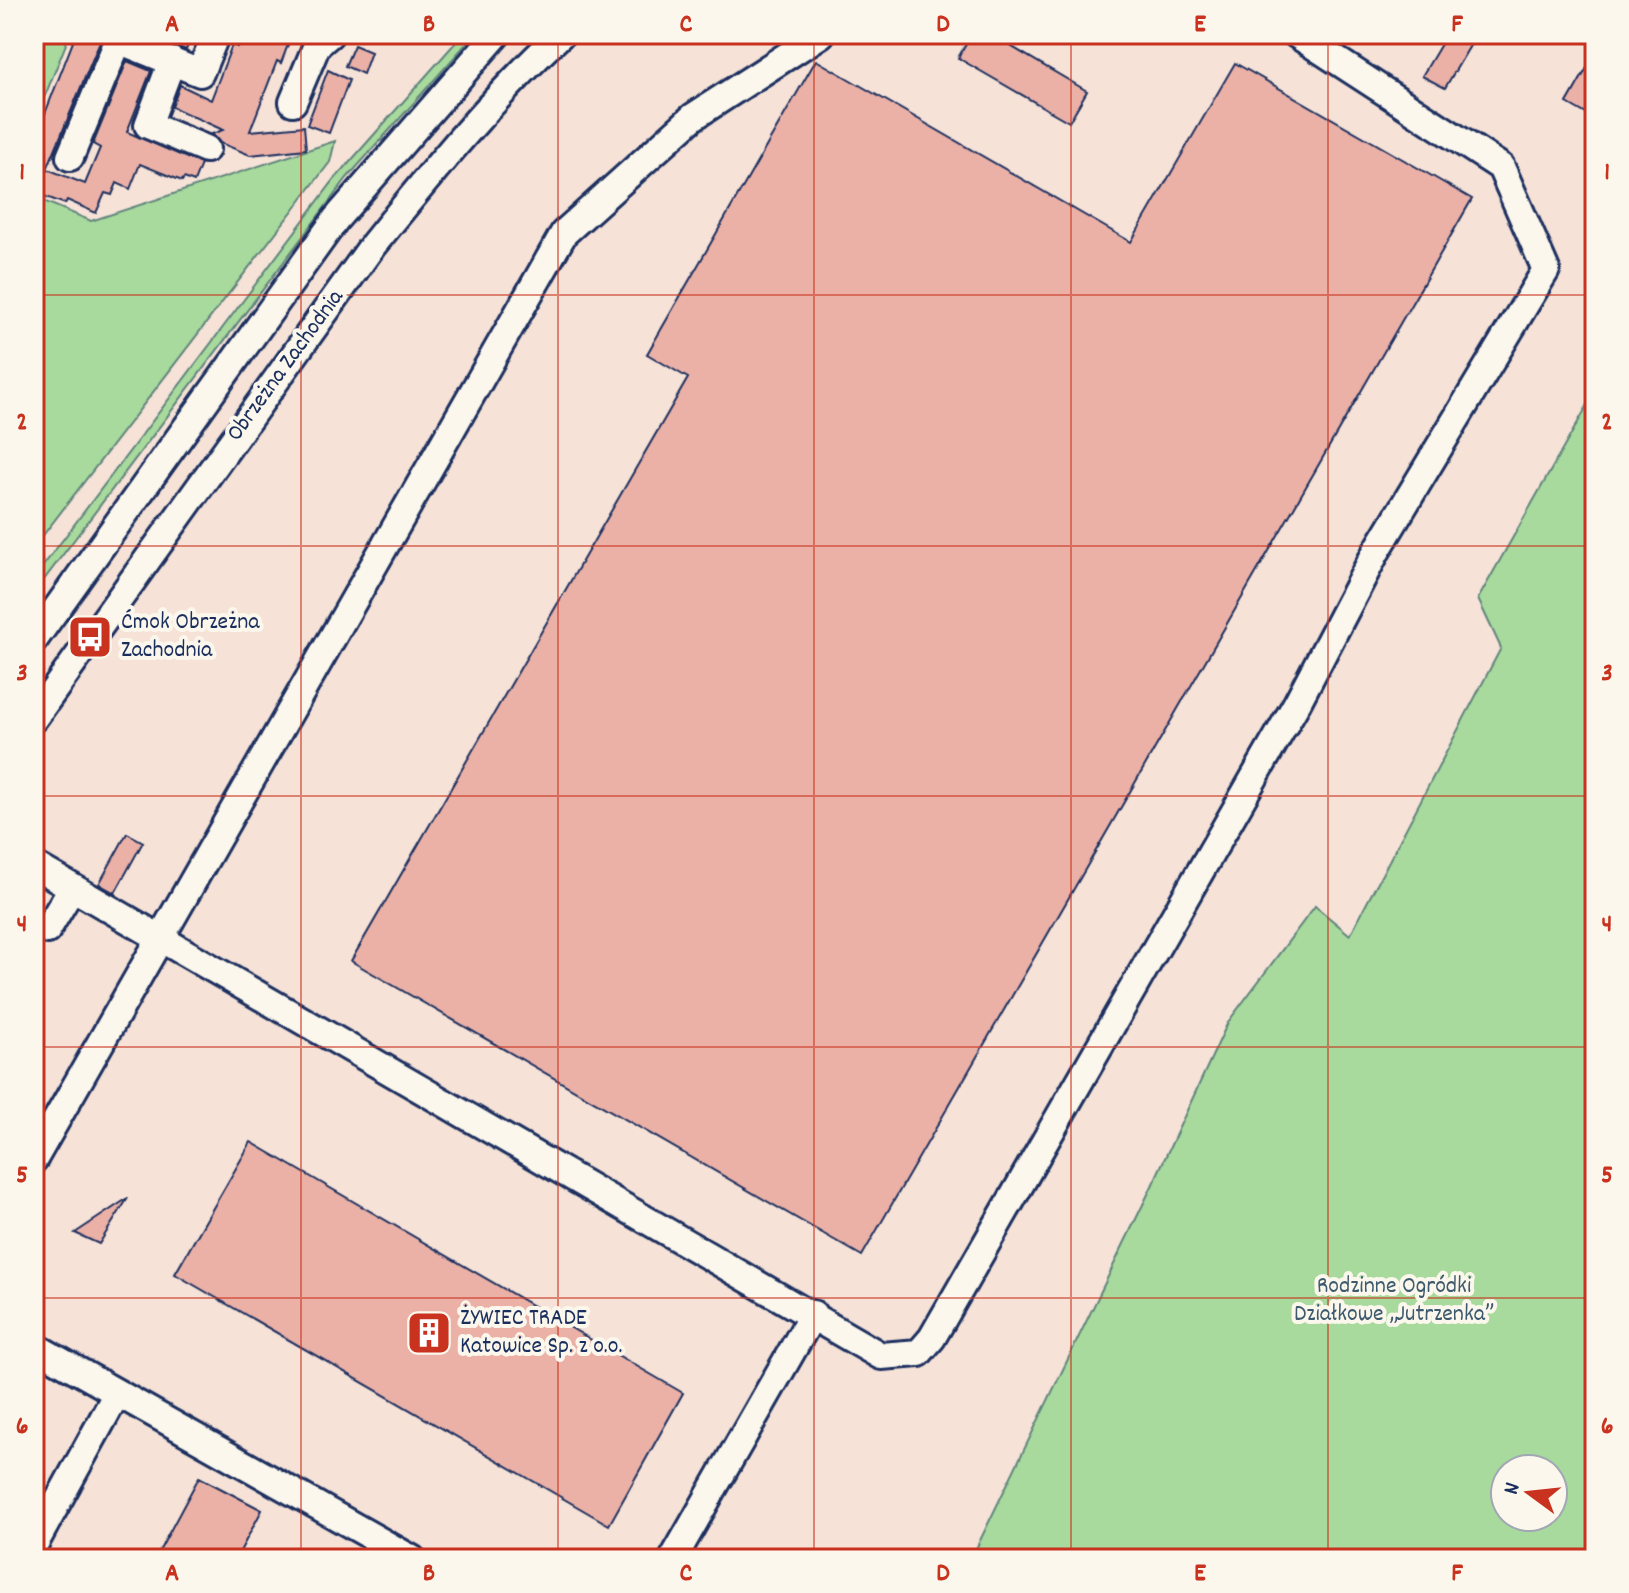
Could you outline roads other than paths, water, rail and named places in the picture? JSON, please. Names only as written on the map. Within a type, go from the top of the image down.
[{"type":"street","points":[[70,157],[119,37],[200,73],[216,34]]},
{"type":"street","points":[[293,102],[317,45],[330,34]]},
{"type":"street","name":"Obrzeżna Zachodnia","points":[[34,640],[336,219],[497,34]]},
{"type":"street","name":"Obrzeżna Zachodnia","points":[[34,718],[373,245],[423,183],[533,60],[561,34]]},
{"type":"street","points":[[34,1159],[564,233],[693,117],[821,34]]},
{"type":"street","points":[[34,865],[881,1356],[919,1353],[932,1338],[1297,703],[1376,552],[1546,270],[1501,167],[1296,34]]},
{"type":"street","points":[[172,61],[148,125],[206,149]]},
{"type":"street","points":[[47,930],[72,888]]},
{"type":"street","points":[[673,1559],[813,1314]]},
{"type":"street","points":[[34,1346],[116,1395],[412,1559]]},
{"type":"street","points":[[34,1545],[116,1395]]},
{"type":"place","name":"Ćmok Obrzeżna Zachodnia","points":[[90,637]]},
{"type":"place","name":"ŻYWIEC TRADE Katowice Sp. z o.o.","points":[[429,1333]]},
{"type":"park label","name":"Rodzinne Ogródki Działkowe „Jutrzenka”","points":[[1394,1301]]}]
